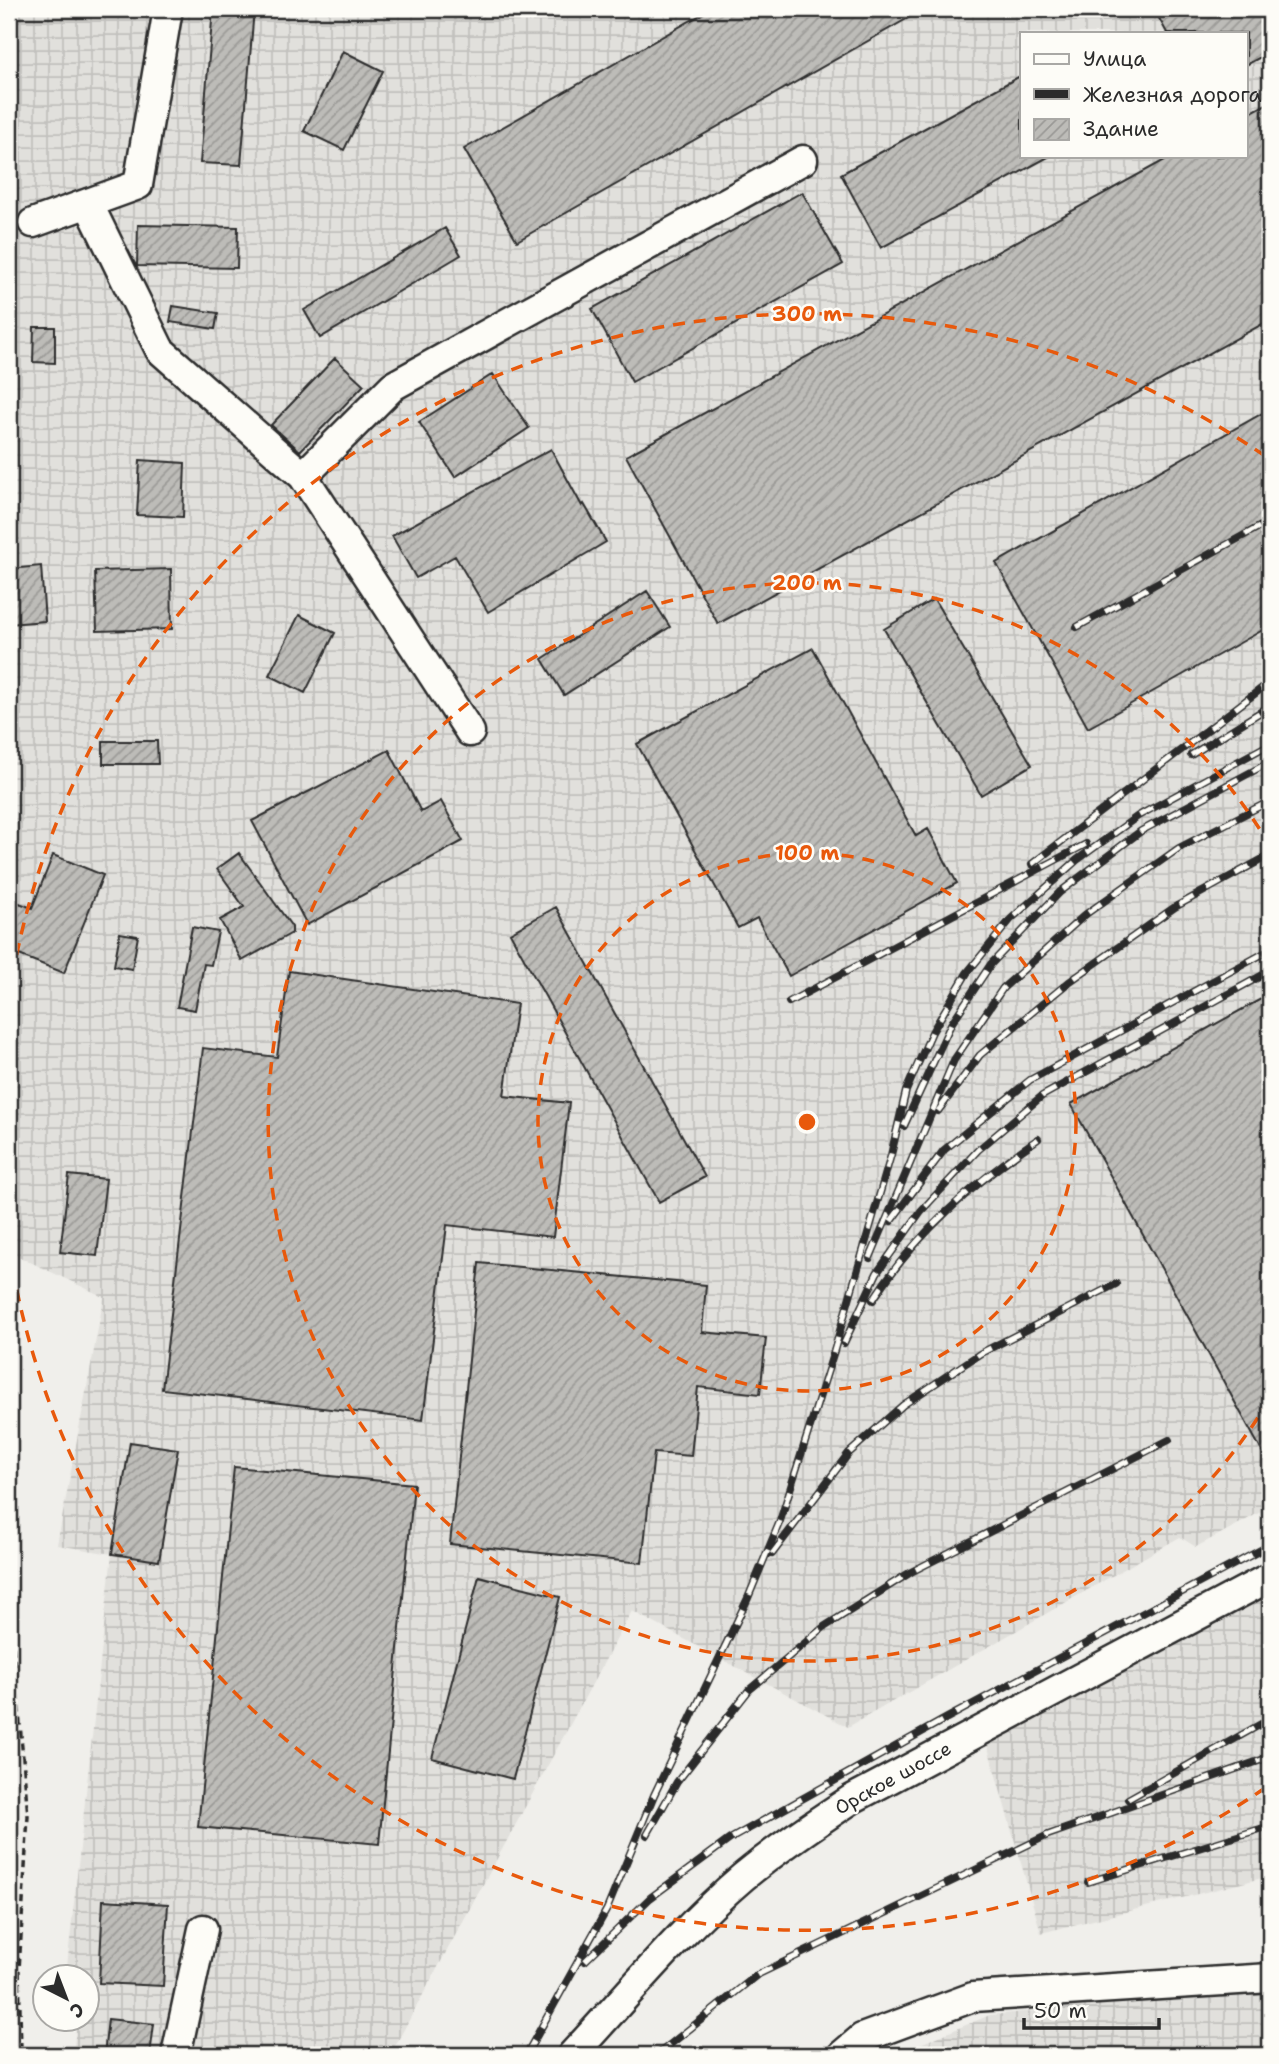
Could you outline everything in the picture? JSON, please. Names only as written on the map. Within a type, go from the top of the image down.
[{"type":"street","points":[[33,223],[138,185],[168,9]]},
{"type":"street","points":[[303,476],[393,386],[803,160]]},
{"type":"street","points":[[88,203],[160,350],[303,476],[470,732]]},
{"type":"street","name":"Орское шоссе","points":[[572,2055],[704,1915],[741,1879],[795,1836],[852,1799],[1270,1577]]},
{"type":"street","points":[[176,2055],[203,1929]]},
{"type":"street","points":[[842,2055],[862,2038],[973,1997],[1270,1978]]},
{"type":"path","points":[[9,1515],[10,1609],[28,1816],[19,1970],[21,2049],[29,2055]]},
{"type":"shaded area","points":[[9,9],[1270,9],[1270,1507],[1196,1547],[1180,1537],[848,1727],[632,1611],[390,2055],[73,2055],[76,2032],[102,2032],[102,1962],[68,1962],[112,1554],[57,1545],[104,1297],[9,1252]]},
{"type":"shaded area","points":[[1270,1583],[1270,1876],[1041,1933],[985,1737]]},
{"type":"shaded area","points":[[1270,1989],[1270,2055],[894,2055],[990,2015]]},
{"type":"building","points":[[213,9],[254,9],[241,165],[200,163]]},
{"type":"building","points":[[711,9],[924,9],[517,241],[464,149]]},
{"type":"building","points":[[1154,9],[1270,9],[1270,52],[1248,64],[1248,32],[1166,32]]},
{"type":"building","points":[[343,51],[383,71],[344,150],[304,131]]},
{"type":"building","points":[[1020,76],[1020,158],[1046,158],[881,248],[841,174]]},
{"type":"building","points":[[1270,102],[1270,320],[718,624],[626,456],[1168,158],[1248,158],[1248,114]]},
{"type":"building","points":[[802,192],[843,264],[632,382],[592,309]]},
{"type":"building","points":[[138,225],[238,227],[237,268],[137,266]]},
{"type":"building","points":[[445,228],[461,255],[320,338],[304,310]]},
{"type":"building","points":[[173,306],[218,313],[215,329],[170,322]]},
{"type":"building","points":[[34,327],[55,327],[55,363],[33,362]]},
{"type":"building","points":[[335,358],[364,385],[300,451],[271,425]]},
{"type":"building","points":[[493,374],[529,428],[455,477],[419,422]]},
{"type":"building","points":[[1270,409],[1270,626],[1088,728],[996,563]]},
{"type":"building","points":[[551,449],[582,506],[584,504],[606,542],[488,612],[455,556],[416,578],[392,536]]},
{"type":"building","points":[[140,460],[185,463],[183,517],[137,515]]},
{"type":"building","points":[[41,566],[45,621],[9,624],[9,569]]},
{"type":"building","points":[[171,569],[172,629],[97,631],[95,571]]},
{"type":"building","points":[[647,591],[670,627],[564,695],[542,659]]},
{"type":"building","points":[[934,599],[1032,765],[981,795],[884,629]]},
{"type":"building","points":[[299,615],[335,633],[305,693],[269,675]]},
{"type":"building","points":[[813,648],[916,836],[928,829],[957,883],[789,976],[757,918],[738,928],[637,744]]},
{"type":"building","points":[[103,741],[157,741],[158,764],[103,764]]},
{"type":"building","points":[[389,750],[421,812],[441,801],[463,841],[307,925],[252,821]]},
{"type":"building","points":[[239,853],[292,927],[292,933],[242,961],[220,920],[244,907],[217,869]]},
{"type":"building","points":[[53,855],[103,875],[64,973],[9,951],[9,899],[32,908]]},
{"type":"building","points":[[556,907],[705,1177],[659,1202],[510,933]]},
{"type":"building","points":[[192,927],[218,932],[211,965],[204,964],[195,1010],[177,1007]]},
{"type":"building","points":[[120,933],[138,936],[132,969],[114,966]]},
{"type":"building","points":[[289,971],[517,1004],[504,1096],[569,1103],[553,1237],[447,1225],[423,1420],[162,1389],[203,1048],[277,1057]]},
{"type":"building","points":[[1270,994],[1270,1466],[1071,1104]]},
{"type":"building","points":[[69,1175],[106,1179],[97,1256],[60,1252]]},
{"type":"building","points":[[479,1263],[706,1285],[702,1332],[766,1338],[760,1394],[698,1387],[691,1456],[654,1453],[642,1563],[450,1544]]},
{"type":"building","points":[[130,1442],[178,1449],[159,1561],[112,1554]]},
{"type":"building","points":[[234,1467],[414,1484],[379,1844],[198,1827]]},
{"type":"building","points":[[479,1576],[560,1597],[513,1779],[432,1758]]},
{"type":"building","points":[[103,1900],[168,1904],[163,1986],[102,1983],[100,1962]]},
{"type":"building","points":[[108,2019],[154,2024],[150,2055],[104,2055]]},
{"type":"railway","points":[[1077,627],[1270,521]]},
{"type":"railway","points":[[1032,864],[1270,682]]},
{"type":"railway","points":[[1191,755],[1270,706]]},
{"type":"railway","points":[[526,2055],[607,1909],[654,1795],[748,1598],[780,1521],[834,1351],[891,1155],[906,1091],[932,1032],[967,973],[1011,919],[1077,860],[1138,816],[1270,744]]},
{"type":"railway","points":[[904,1126],[951,1024],[991,964],[1060,892],[1141,831],[1270,762]]},
{"type":"railway","points":[[870,1258],[954,1060],[1003,988],[1086,914],[1179,848],[1270,801]]},
{"type":"railway","points":[[789,1002],[1086,844]]},
{"type":"railway","points":[[938,1111],[980,1055],[1069,982],[1175,907],[1270,855]]},
{"type":"railway","points":[[891,1221],[944,1150],[1030,1080],[1270,950]]},
{"type":"railway","points":[[844,1343],[877,1273],[921,1211],[978,1150],[1042,1096],[1270,971]]},
{"type":"railway","points":[[873,1300],[907,1253],[947,1211],[991,1173],[1038,1139]]},
{"type":"railway","points":[[772,1554],[849,1453],[903,1405],[981,1353],[1116,1284]]},
{"type":"railway","points":[[647,1835],[677,1782],[749,1690],[824,1627],[911,1572],[1169,1440]]},
{"type":"railway","points":[[585,1961],[650,1898],[730,1839],[947,1718],[1270,1545]]},
{"type":"railway","points":[[1128,1799],[1270,1719]]},
{"type":"railway","points":[[657,2055],[757,1975],[1048,1835],[1270,1757]]},
{"type":"railway","points":[[1088,1882],[1270,1826]]}]
